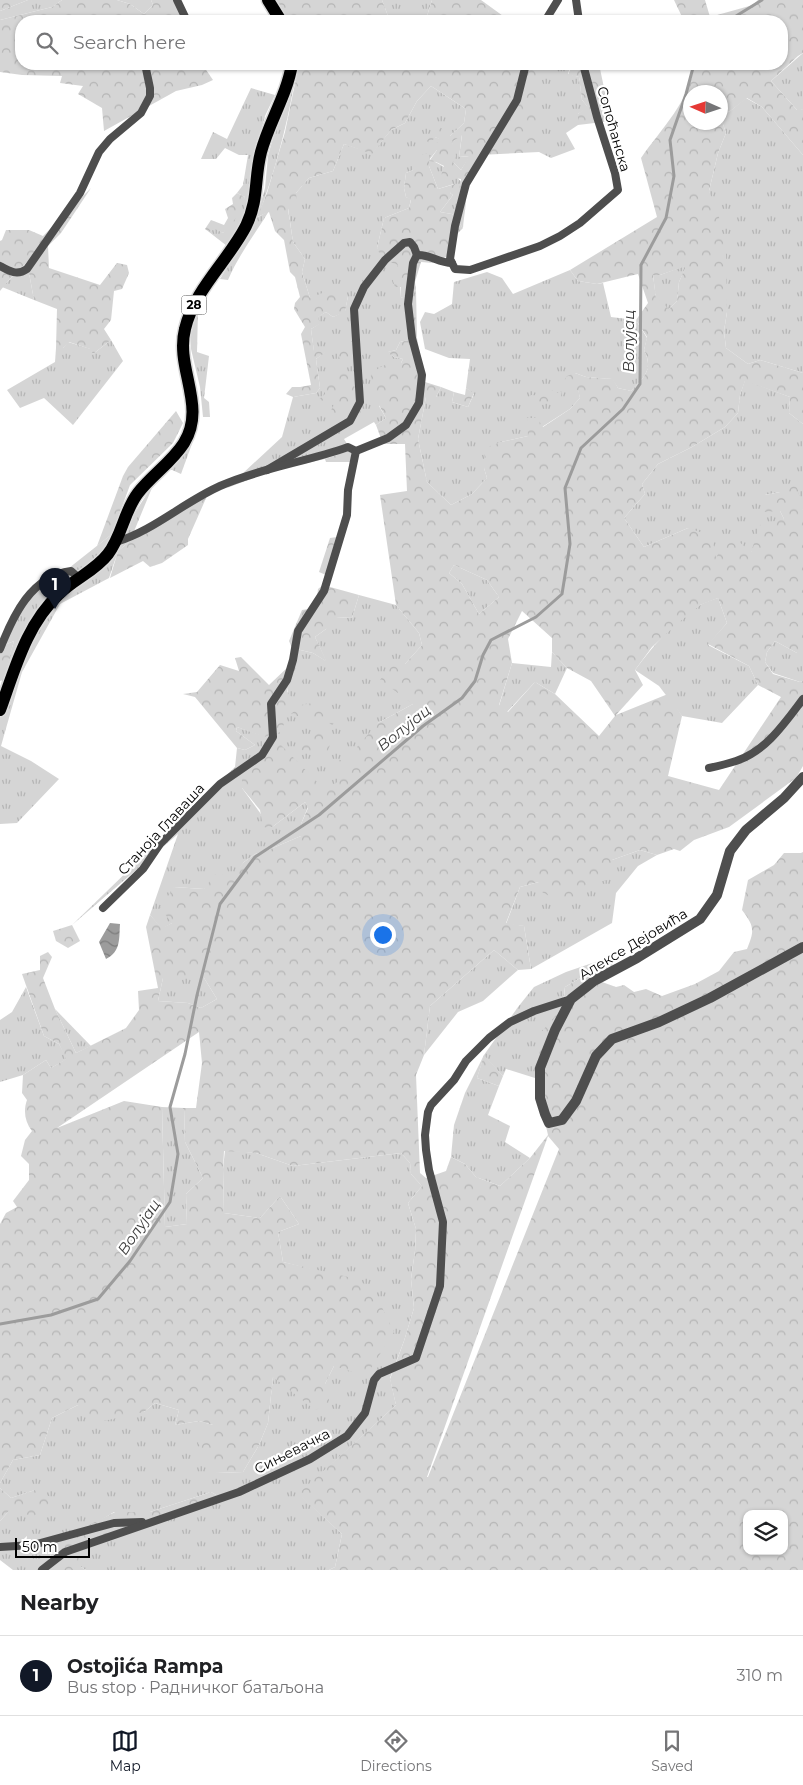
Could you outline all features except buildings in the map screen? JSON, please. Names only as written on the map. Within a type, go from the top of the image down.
[{"type":"main road","points":[[268,0],[277,15]]},
{"type":"main road","name":"28","points":[[0,710],[20,653],[37,620],[58,594],[101,562],[116,542],[128,512],[138,494],[183,444],[191,426],[193,407],[184,359],[184,330],[192,309],[208,282],[242,234],[250,216],[256,195],[260,154],[290,79],[291,70]]},
{"type":"street","points":[[177,0],[184,15]]},
{"type":"street","points":[[549,15],[558,0]]},
{"type":"street","points":[[576,0],[578,15]]},
{"type":"street","points":[[0,266],[11,272],[18,273],[27,269],[80,193],[99,152],[110,138],[141,113],[150,96],[146,70]]},
{"type":"street","points":[[417,255],[426,254],[442,263],[452,263],[450,259],[455,226],[466,184],[517,100],[524,70]]},
{"type":"street","name":"Сопоћанска","points":[[452,263],[455,269],[470,270],[540,246],[570,231],[618,190],[615,173],[585,70]]},
{"type":"street","points":[[116,542],[129,538],[199,497],[222,486],[266,470],[348,447],[356,451],[388,438],[406,425],[419,403],[422,375],[412,338],[408,304],[413,263],[417,255],[410,242],[404,243],[385,260],[364,287],[354,309],[360,402],[350,421],[266,470]]},
{"type":"street","name":"Станоја Главаша","points":[[103,908],[143,869],[160,844],[220,784],[262,755],[273,737],[272,704],[287,680],[298,631],[311,608],[324,591],[347,515],[348,490],[356,451]]},
{"type":"street","points":[[0,649],[8,630],[25,600],[41,583],[54,575],[71,571],[79,578]]},
{"type":"street","points":[[710,768],[736,761],[763,746],[778,732],[803,700]]},
{"type":"street","name":"Алексе Дејовића","points":[[803,777],[784,798],[746,830],[730,851],[717,895],[700,918],[637,958],[594,981],[571,999],[555,1030],[540,1068],[540,1098],[549,1123],[562,1120],[567,1114],[576,1101],[596,1056],[612,1039],[659,1022],[710,998],[803,947]]},
{"type":"street","name":"Сињевачка","points":[[42,1570],[66,1552],[239,1492],[310,1459],[348,1436],[365,1413],[374,1380],[378,1374],[416,1358],[440,1286],[443,1222],[429,1170],[425,1135],[428,1112],[431,1105],[454,1080],[466,1061],[489,1038],[510,1022],[534,1011],[571,999]]},
{"type":"street","points":[[0,1547],[33,1545],[114,1523],[152,1521]]},
{"type":"green space","points":[[0,0],[28,0],[0,11]]},
{"type":"green space","points":[[28,0],[62,0],[52,7],[0,20],[0,11]]},
{"type":"green space","points":[[62,0],[117,0],[130,4],[144,14],[153,5],[151,0],[176,0],[182,15],[20,15],[52,7]]},
{"type":"green space","points":[[117,0],[151,0],[153,5],[144,14],[130,4]]},
{"type":"green space","points":[[272,0],[382,0],[388,15],[283,15]]},
{"type":"green space","points":[[382,0],[432,0],[427,15],[388,15]]},
{"type":"green space","points":[[432,0],[481,0],[502,15],[427,15]]},
{"type":"green space","points":[[674,0],[705,0],[709,15],[681,15]]},
{"type":"green space","points":[[758,0],[803,0],[803,53],[788,65],[788,15],[717,15],[753,5]]},
{"type":"green space","points":[[15,16],[15,70],[206,70],[213,80],[202,85],[176,91],[104,131],[102,108],[78,94],[83,86],[60,83],[62,76],[22,75],[0,72],[0,20]]},
{"type":"green space","points":[[803,53],[803,109],[798,111],[771,81],[784,70],[788,70],[788,66]]},
{"type":"green space","points":[[298,70],[539,70],[539,152],[479,155],[466,192],[459,191],[461,179],[441,176],[444,166],[429,161],[429,166],[438,189],[455,184],[450,193],[453,195],[440,212],[452,214],[463,228],[457,234],[448,256],[433,263],[421,262],[415,282],[416,290],[401,298],[401,287],[395,287],[391,275],[398,265],[382,259],[377,248],[384,218],[409,208],[411,200],[406,197],[404,188],[406,173],[413,170],[415,156],[429,153],[430,160],[437,150],[436,145],[439,139],[435,137],[430,144],[425,139],[431,132],[440,127],[450,136],[464,123],[466,109],[431,86],[417,101],[405,123],[391,130],[372,154],[344,144],[333,171],[309,178],[296,193],[297,204],[288,209],[293,242],[305,259],[302,272],[310,298],[332,289],[348,296],[345,312],[333,317],[326,312],[318,317],[320,324],[311,329],[314,351],[326,352],[316,359],[320,388],[316,393],[293,397],[286,394],[292,387],[311,385],[301,334],[305,327],[294,309],[295,303],[300,297],[295,277],[290,272],[284,240],[275,231],[269,212],[257,217],[267,193],[285,132]],"holes":[[[462,135],[459,157],[469,156],[461,170],[453,162],[456,156],[452,142]]]},
{"type":"green space","points":[[539,70],[569,70],[568,74],[579,77],[582,100],[588,107],[578,114],[578,125],[566,133],[575,149],[551,158],[539,152]]},
{"type":"green space","points":[[570,70],[600,70],[611,121],[578,125],[578,114],[587,106],[582,100],[579,77],[568,75]]},
{"type":"green space","points":[[693,70],[783,70],[771,81],[797,110],[803,109],[803,155],[762,107],[747,98],[728,112],[728,85],[689,85]]},
{"type":"green space","points":[[294,85],[279,152],[258,217],[269,211],[228,280],[220,279],[257,217],[265,188],[268,156],[276,127]]},
{"type":"green space","points":[[431,86],[466,109],[464,123],[449,137],[435,137],[440,139],[437,150],[429,160],[429,154],[413,170],[406,173],[404,188],[406,197],[411,199],[409,208],[384,218],[377,248],[399,265],[401,298],[416,290],[417,338],[400,342],[396,350],[388,352],[394,357],[403,359],[379,406],[386,418],[376,425],[374,422],[344,439],[351,450],[325,459],[272,471],[227,488],[282,437],[293,397],[316,393],[320,388],[316,359],[325,352],[314,352],[311,329],[319,324],[317,317],[326,312],[333,317],[345,311],[348,296],[310,298],[302,272],[305,259],[293,242],[288,208],[296,193],[309,178],[333,171],[344,144],[372,153],[391,130],[405,123],[417,101]]},
{"type":"green space","points":[[251,88],[275,95],[265,116],[258,143],[251,199],[242,222],[227,246],[209,232],[215,228],[223,233],[245,197],[237,193],[243,185],[248,155],[239,155],[225,148],[216,159],[201,159],[213,132],[227,139]]},
{"type":"green space","points":[[683,98],[683,130],[725,130],[726,133],[718,153],[709,191],[719,217],[726,255],[727,312],[724,331],[726,348],[748,364],[760,360],[803,373],[803,424],[789,413],[790,397],[745,381],[740,395],[738,413],[725,427],[692,447],[658,464],[642,484],[645,494],[624,518],[644,547],[688,528],[712,536],[716,558],[722,546],[737,540],[751,552],[760,525],[784,519],[780,511],[763,512],[765,495],[780,492],[795,479],[803,510],[803,653],[797,653],[775,641],[767,652],[765,662],[773,674],[800,682],[803,681],[803,766],[796,778],[729,827],[694,840],[680,851],[674,849],[657,855],[640,850],[612,860],[609,880],[586,884],[580,898],[560,902],[542,892],[539,882],[520,887],[506,923],[524,926],[531,969],[518,970],[494,950],[430,1006],[424,1055],[416,1075],[420,1173],[426,1178],[446,1171],[451,1157],[465,1164],[476,1177],[500,1186],[530,1158],[548,1135],[535,1078],[538,1036],[562,1008],[602,982],[616,987],[624,985],[634,992],[646,989],[662,996],[695,984],[719,971],[734,952],[747,949],[750,943],[752,928],[742,910],[748,880],[774,865],[784,853],[803,852],[803,1570],[329,1570],[335,1567],[342,1534],[298,1494],[396,1405],[390,1379],[414,1308],[411,1279],[416,1229],[408,1203],[422,1186],[411,1174],[410,1163],[401,1153],[293,1166],[256,1153],[224,1151],[224,1213],[260,1218],[280,1196],[299,1224],[278,1232],[283,1262],[357,1279],[374,1291],[394,1332],[366,1376],[334,1366],[325,1384],[330,1404],[315,1410],[273,1377],[268,1423],[259,1445],[243,1472],[217,1473],[198,1443],[213,1425],[199,1421],[175,1425],[179,1410],[155,1403],[144,1412],[99,1422],[78,1405],[52,1418],[40,1455],[13,1460],[0,1483],[0,1224],[6,1213],[17,1207],[13,1201],[29,1180],[29,1164],[21,1156],[25,1140],[32,1131],[25,1116],[27,1100],[22,1093],[23,1075],[46,1060],[51,1068],[66,1059],[59,1044],[44,1036],[22,974],[40,970],[40,956],[48,952],[52,957],[43,978],[55,1009],[76,1053],[126,1028],[139,1010],[138,991],[158,988],[146,927],[150,915],[162,928],[172,923],[160,908],[174,887],[204,889],[215,874],[232,876],[244,862],[255,854],[301,836],[301,824],[308,808],[305,802],[271,828],[263,827],[260,810],[242,788],[242,771],[273,744],[280,744],[327,792],[343,776],[336,770],[338,759],[353,766],[360,759],[357,747],[378,723],[413,704],[380,680],[391,665],[405,664],[422,645],[419,633],[396,605],[380,495],[407,491],[405,444],[383,444],[376,425],[386,418],[370,389],[371,374],[389,364],[401,363],[403,359],[394,357],[387,352],[396,350],[400,342],[417,338],[425,382],[441,387],[436,397],[426,397],[418,439],[427,482],[451,505],[472,494],[487,478],[484,468],[485,448],[528,436],[527,418],[537,418],[543,427],[570,409],[580,398],[578,390],[569,392],[563,382],[567,376],[575,373],[586,377],[613,379],[618,388],[631,391],[648,368],[644,350],[647,337],[636,320],[648,303],[638,274],[597,284],[578,281],[570,270],[657,217],[641,158]],"holes":[[[686,266],[679,282],[677,301],[669,309],[656,298],[653,275],[660,275]],[[454,565],[487,580],[499,597],[479,614],[462,584],[449,573]],[[718,598],[727,623],[708,644],[749,666],[758,685],[781,697],[719,790],[668,776],[682,716],[668,694],[616,715],[643,685],[635,670],[652,647],[700,605]],[[522,611],[552,638],[552,652],[567,668],[591,681],[615,716],[599,736],[555,694],[535,682],[508,712],[499,705],[512,663],[508,639]],[[163,978],[204,978],[217,999],[201,1008],[188,1003],[158,1001]],[[199,1032],[202,1063],[196,1108],[184,1108],[185,1142],[203,1178],[186,1194],[187,1224],[165,1227],[162,1107],[124,1101],[57,1128]],[[548,1136],[559,1149],[427,1477]]]},
{"type":"green space","points":[[746,98],[762,107],[803,155],[803,373],[760,360],[748,364],[726,348],[724,331],[727,312],[709,191],[718,153],[726,133],[725,130],[728,130],[729,112]]},
{"type":"green space","points":[[462,134],[459,157],[470,156],[461,170],[453,162],[452,142]]},
{"type":"green space","points":[[429,160],[440,164],[462,183],[466,196],[463,228],[452,214],[440,212],[453,195],[450,193],[454,184],[438,189],[429,166]]},
{"type":"green space","points":[[91,188],[61,233],[48,246],[49,268],[100,285],[117,263],[127,265],[129,273],[122,289],[114,291],[111,320],[104,329],[111,340],[93,354],[90,349],[69,342],[63,348],[56,348],[57,309],[34,300],[27,262],[0,291],[0,241],[6,230],[29,230],[43,236]]},
{"type":"green space","points":[[237,193],[245,197],[237,217],[223,233],[215,229],[209,232],[205,229],[211,220],[224,225],[228,218],[225,209],[233,204],[232,198]]},
{"type":"green space","points":[[27,262],[34,300],[2,287]]},
{"type":"green space","points":[[687,265],[679,282],[677,301],[668,310],[656,299],[653,275],[660,275]]},
{"type":"green space","points":[[570,270],[578,281],[603,283],[611,317],[636,320],[647,338],[644,350],[648,363],[646,373],[631,391],[618,388],[612,379],[586,377],[575,373],[580,398],[570,409],[528,436],[501,442],[484,468],[487,478],[472,494],[451,505],[427,482],[418,439],[426,397],[436,397],[441,387],[454,392],[452,402],[468,407],[474,394],[466,388],[470,359],[449,358],[425,349],[420,322],[425,312],[434,314],[452,304],[454,282],[487,272],[502,278],[513,294]]},
{"type":"green space","points":[[198,311],[197,352],[209,356],[204,398],[209,402],[210,417],[203,417],[200,387],[191,349],[191,331]]},
{"type":"green space","points":[[342,334],[352,342],[353,361],[343,365],[339,357],[337,341]]},
{"type":"green space","points":[[111,340],[123,361],[73,425],[44,398],[20,408],[7,390],[55,362],[56,348],[63,348],[68,342],[91,349],[93,354]]},
{"type":"green space","points":[[339,370],[350,372],[363,414],[353,420],[348,412],[331,419],[328,416],[337,399],[317,401],[325,394],[325,387]]},
{"type":"green space","points":[[745,380],[790,397],[789,413],[803,424],[803,510],[780,492],[765,495],[780,511],[784,519],[751,552],[716,559],[688,528],[644,547],[624,518],[645,494],[642,484],[658,464],[692,447],[725,427],[738,413],[740,395]]},
{"type":"green space","points":[[466,388],[474,393],[468,407],[452,402],[454,392],[465,395]]},
{"type":"green space","points":[[550,389],[557,393],[562,391],[560,402],[540,404],[526,400],[531,395],[544,396]]},
{"type":"green space","points":[[176,411],[183,423],[173,443],[130,485],[112,534],[97,546],[128,467]]},
{"type":"green space","points":[[193,441],[181,474],[170,469]]},
{"type":"green space","points":[[351,450],[353,454],[352,462],[326,462],[325,459]]},
{"type":"green space","points":[[154,483],[130,541],[118,551],[109,578],[60,604],[22,672],[1,746],[31,761],[59,779],[17,823],[0,824],[0,687],[14,641],[0,647],[0,642],[35,584],[69,568],[112,534],[118,550],[134,514]]},
{"type":"green space","points":[[207,496],[188,539],[188,545],[162,563],[150,567],[143,561],[110,578],[118,551],[130,541]]},
{"type":"green space","points":[[337,537],[326,575],[319,572],[330,538]]},
{"type":"green space","points":[[454,565],[487,580],[499,597],[479,614],[462,584],[449,573]]},
{"type":"green space","points":[[323,585],[359,595],[352,618],[336,617],[336,627],[326,629],[315,637],[327,662],[313,653],[292,648],[289,641],[302,610],[308,609],[317,597],[318,589]]},
{"type":"green space","points":[[359,595],[396,605],[419,633],[422,645],[405,664],[413,704],[378,723],[363,771],[344,776],[327,793],[242,788],[271,828],[305,802],[308,807],[301,824],[301,836],[255,854],[244,862],[233,877],[204,889],[174,887],[172,923],[162,929],[150,915],[178,834],[72,925],[235,767],[237,748],[245,750],[255,745],[236,731],[237,727],[264,736],[276,724],[282,715],[286,702],[292,648],[313,653],[326,661],[315,637],[326,629],[336,617],[352,618]]},
{"type":"green space","points":[[718,598],[727,623],[708,645],[749,666],[758,685],[722,723],[682,716],[659,686],[635,670],[657,643],[690,611]]},
{"type":"green space","points":[[14,641],[3,680],[0,681],[0,647]]},
{"type":"green space","points":[[775,641],[797,653],[803,653],[803,681],[800,682],[773,673],[765,662],[767,652]]},
{"type":"green space","points":[[552,652],[567,668],[555,694],[535,682],[507,712],[499,706],[512,663],[551,667]]},
{"type":"green space","points":[[241,657],[269,685],[289,666],[304,680],[299,688],[289,684],[287,692],[296,703],[283,714],[284,731],[264,737],[237,727],[236,731],[255,745],[245,750],[237,748],[195,697],[183,694],[197,692],[220,665],[239,671],[235,658]]},
{"type":"green space","points":[[325,701],[330,714],[337,721],[332,725],[326,721],[322,724],[291,714],[301,705]]},
{"type":"green space","points":[[320,732],[333,735],[328,751],[316,753],[298,750],[303,746],[303,738],[313,737]]},
{"type":"green space","points":[[640,850],[657,855],[638,866],[616,893],[612,923],[531,969],[524,926],[506,924],[520,887],[539,882],[586,884],[612,860]]},
{"type":"green space","points":[[72,925],[80,941],[68,948],[56,941],[53,931]]},
{"type":"green space","points":[[494,950],[518,970],[483,1001],[458,1012],[424,1055],[430,1006]]},
{"type":"green space","points":[[607,958],[615,964],[597,968],[565,987],[562,1008],[535,1078],[506,1069],[503,1076],[484,1056],[477,1078],[499,1086],[488,1115],[510,1126],[505,1142],[530,1158],[500,1186],[476,1177],[465,1164],[451,1157],[454,1125],[465,1093],[484,1055],[534,987],[566,972]]},
{"type":"green space","points":[[615,964],[573,993],[564,997],[565,987],[597,968]]},
{"type":"green space","points":[[163,978],[204,978],[217,999],[201,1008],[188,1003],[158,1001]]},
{"type":"green space","points":[[26,987],[44,1036],[59,1044],[67,1059],[51,1068],[46,1060],[23,1075],[0,1082],[0,1020],[12,1012]]},
{"type":"green space","points":[[55,1009],[91,1046],[76,1053]]},
{"type":"green space","points":[[484,1055],[503,1076],[499,1086],[477,1078]]},
{"type":"green space","points":[[162,1107],[184,1108],[185,1142],[203,1178],[186,1194],[187,1224],[165,1227]]},
{"type":"green space","points":[[225,1150],[256,1153],[293,1166],[401,1153],[410,1163],[411,1174],[422,1186],[408,1203],[416,1229],[411,1279],[414,1308],[390,1378],[396,1405],[299,1494],[342,1534],[335,1567],[329,1570],[86,1570],[81,1567],[75,1552],[218,1496],[211,1492],[150,1512],[114,1512],[52,1550],[49,1561],[38,1570],[13,1570],[0,1560],[0,1521],[9,1511],[35,1490],[11,1498],[0,1488],[0,1483],[13,1460],[40,1455],[52,1418],[78,1405],[144,1412],[155,1403],[179,1410],[175,1425],[199,1421],[213,1425],[217,1473],[243,1472],[259,1445],[268,1423],[273,1377],[325,1384],[334,1366],[314,1270],[283,1262],[278,1232],[299,1224],[280,1196],[260,1218],[224,1213],[223,1169]]},
{"type":"green space","points":[[0,1488],[11,1498],[35,1490],[55,1499],[34,1516],[9,1511],[0,1521]]},
{"type":"green space","points":[[211,1492],[218,1496],[76,1552],[82,1558],[81,1567],[86,1570],[38,1570],[49,1561],[55,1542],[115,1512],[150,1512]]},
{"type":"water","points":[[110,923],[120,924],[119,939],[117,949],[106,959],[99,942]]},
{"type":"waterway","name":"Волујац","points":[[738,15],[762,0]]},
{"type":"waterway","name":"Волујац","points":[[0,1324],[51,1315],[98,1299],[130,1261],[170,1202],[178,1154],[170,1107],[185,1054],[197,995],[220,904],[255,857],[319,815],[423,726],[462,698],[475,681],[483,655],[491,640],[536,617],[562,594],[570,544],[565,488],[581,448],[623,409],[640,384],[641,265],[666,218],[674,176],[670,140],[692,70]]},
{"type":"place","name":"Ostojića Rampa","points":[[55,609]]}]
